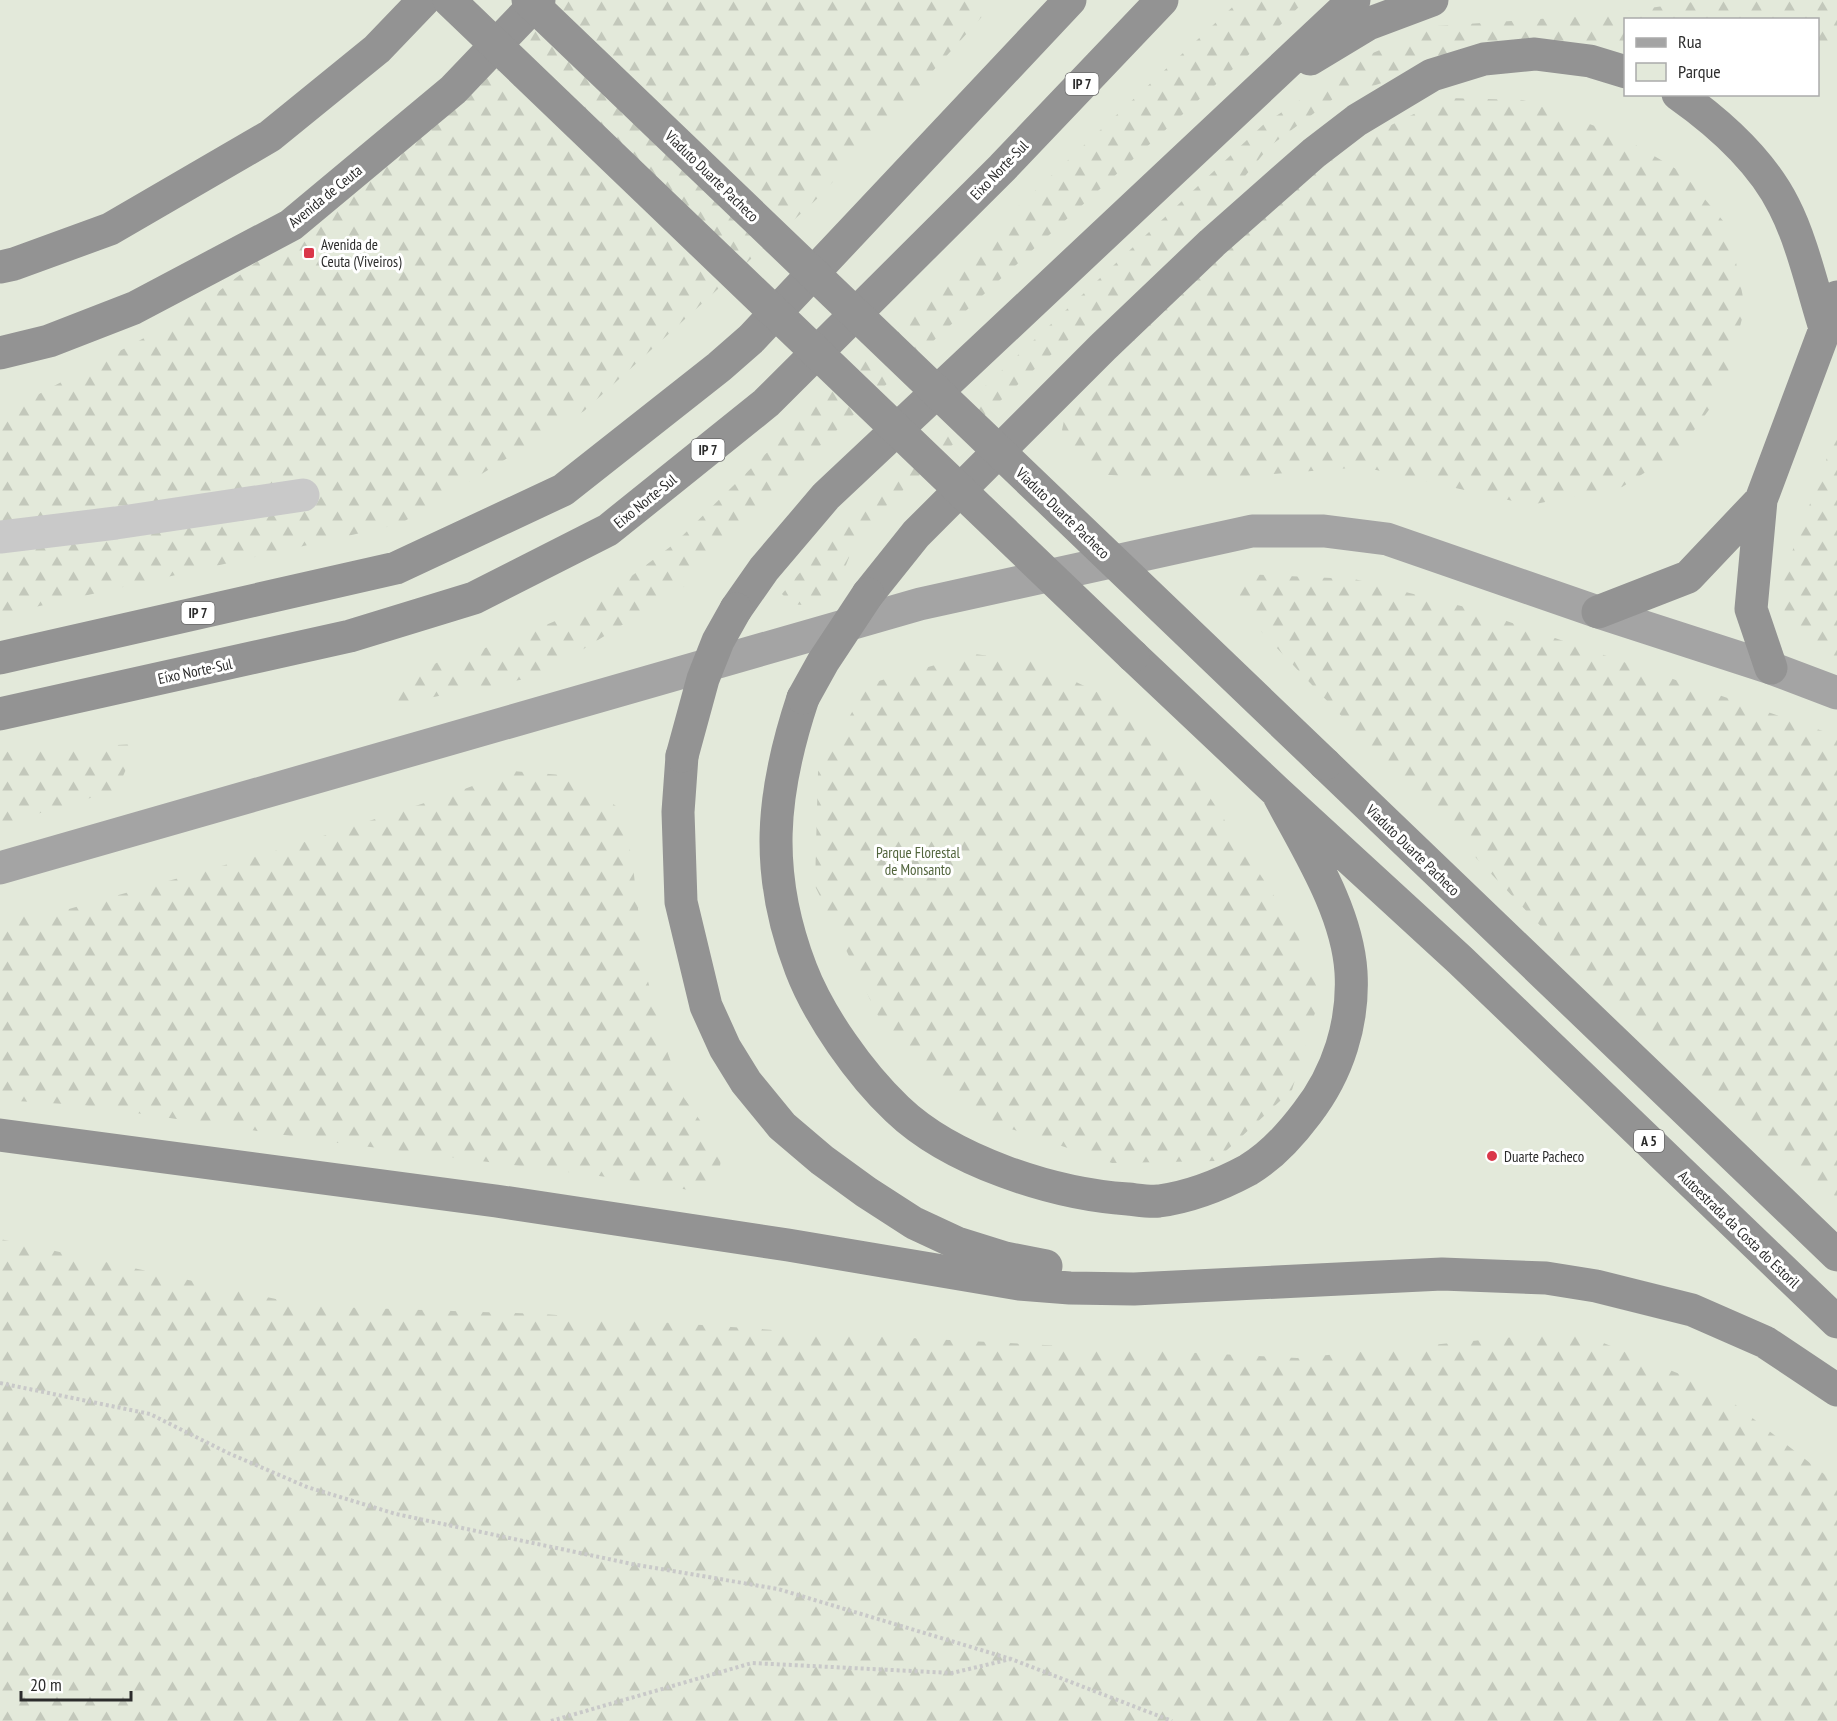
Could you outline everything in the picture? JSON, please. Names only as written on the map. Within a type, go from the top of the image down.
[{"type":"highway","points":[[0,267],[110,230],[270,136],[377,49],[424,0]]},
{"type":"highway","points":[[449,0],[1238,755],[1277,792],[1328,888],[1343,932],[1351,971],[1349,1021],[1338,1061],[1318,1099],[1289,1135],[1251,1169],[1203,1190],[1158,1201],[1101,1197],[1046,1184],[998,1169],[945,1145],[898,1110],[860,1068],[827,1021],[801,972],[785,924],[777,882],[774,832],[780,782],[790,737],[803,698],[823,662],[868,594],[916,534],[1103,347],[1212,243],[1307,160],[1357,120],[1432,75],[1484,59],[1534,54],[1590,61],[1624,71]]},
{"type":"highway","name":"Viaduto Duarte Pacheco","points":[[528,0],[1598,1026]]},
{"type":"highway","name":"Avenida de Ceuta","points":[[0,353],[49,341],[134,309],[291,225],[453,90],[539,0]]},
{"type":"highway","name":"IP 7","points":[[0,658],[396,568],[563,490],[720,367],[751,339],[1070,0]]},
{"type":"highway","name":"Eixo Norte-Sul","points":[[0,714],[350,636],[474,598],[608,530],[766,403],[1002,168],[1162,0]]},
{"type":"highway","points":[[1208,1286],[1061,1270],[1005,1258],[957,1243],[915,1223],[866,1192],[822,1160],[782,1126],[746,1082],[725,1048],[706,1006],[681,902],[678,812],[682,756],[703,679],[718,642],[736,609],[777,554],[826,496],[1354,0]]},
{"type":"highway","points":[[1253,93],[1368,24],[1432,0]]},
{"type":"highway","points":[[1680,96],[1707,115],[1736,142],[1761,172],[1784,206],[1804,259],[1825,328]]},
{"type":"highway","points":[[1771,668],[1751,609],[1761,500],[1837,297]]},
{"type":"highway","points":[[1598,612],[1688,577],[1761,500]]},
{"type":"highway","name":"Autoestrada da Costa do Estoril","points":[[1277,792],[1460,960],[1837,1322]]},
{"type":"highway","points":[[1598,1026],[1837,1223]]},
{"type":"highway","points":[[1598,1026],[1837,1255]]},
{"type":"highway","points":[[0,1135],[508,1203],[788,1245],[1019,1284],[1134,1289],[1442,1274],[1546,1278],[1596,1286],[1692,1310],[1765,1342],[1837,1390]]},
{"type":"main road","points":[[0,868],[920,604],[1252,531],[1323,531],[1387,539],[1598,612],[1771,668],[1837,693]]},
{"type":"lane","points":[[0,537],[116,523],[303,495]]},
{"type":"path","points":[[0,1383],[150,1414],[228,1453],[307,1487],[396,1514],[632,1564],[778,1589],[1011,1659],[1172,1721]]},
{"type":"path","points":[[551,1721],[752,1663],[952,1673],[1011,1659]]},
{"type":"green space","name":"Parque Florestal de Monsanto","points":[[0,0],[1837,0],[1837,1721],[0,1721]]},
{"type":"green space","points":[[551,0],[997,0],[819,197],[584,411],[400,524],[0,615],[0,406],[22,403],[191,313],[443,116]]},
{"type":"green space","points":[[1240,0],[1306,0],[769,493],[685,586],[540,676],[398,704],[395,686],[438,662],[508,641],[593,605],[674,544],[1008,216]]},
{"type":"green space","points":[[1707,0],[1837,0],[1837,39],[1831,44],[1819,41],[1819,18],[1624,18],[1624,45],[1516,39],[1333,99],[1270,146],[1187,246],[1145,274],[1038,366],[885,507],[850,555],[837,587],[815,606],[791,604],[782,594],[849,514],[1264,124],[1368,55],[1437,26],[1599,15]]},
{"type":"green space","points":[[1447,98],[1523,100],[1617,134],[1683,173],[1729,228],[1745,307],[1724,389],[1679,451],[1622,487],[1530,505],[1363,467],[1182,481],[1098,474],[1070,455],[1062,430],[1068,402],[1090,372],[1122,352],[1284,188],[1358,141]]},
{"type":"green space","points":[[1837,431],[1837,664],[1811,649],[1797,632],[1784,610],[1780,591],[1785,571]]},
{"type":"green space","points":[[1243,574],[1354,579],[1469,608],[1837,736],[1837,1198],[1609,998],[1238,607]]},
{"type":"green space","points":[[974,654],[1032,661],[1118,702],[1188,764],[1295,928],[1320,996],[1292,1090],[1215,1161],[1112,1163],[976,1117],[880,1020],[815,886],[818,772],[868,684]]},
{"type":"green space","points":[[137,744],[117,790],[0,825],[0,753],[14,750]]},
{"type":"green space","points":[[512,771],[574,776],[623,811],[633,867],[646,974],[666,1048],[684,1098],[722,1151],[718,1182],[689,1190],[615,1178],[331,1142],[82,1105],[0,1100],[0,915],[44,916],[289,847],[446,796]]},
{"type":"green space","points":[[0,1239],[308,1306],[542,1314],[832,1334],[1297,1358],[1574,1331],[1714,1388],[1837,1484],[1837,1721],[0,1721]]},
{"type":"place","name":"Avenida de Ceuta (Viveiros)","points":[[309,253]]},
{"type":"place","name":"Duarte Pacheco","points":[[1492,1156]]}]
